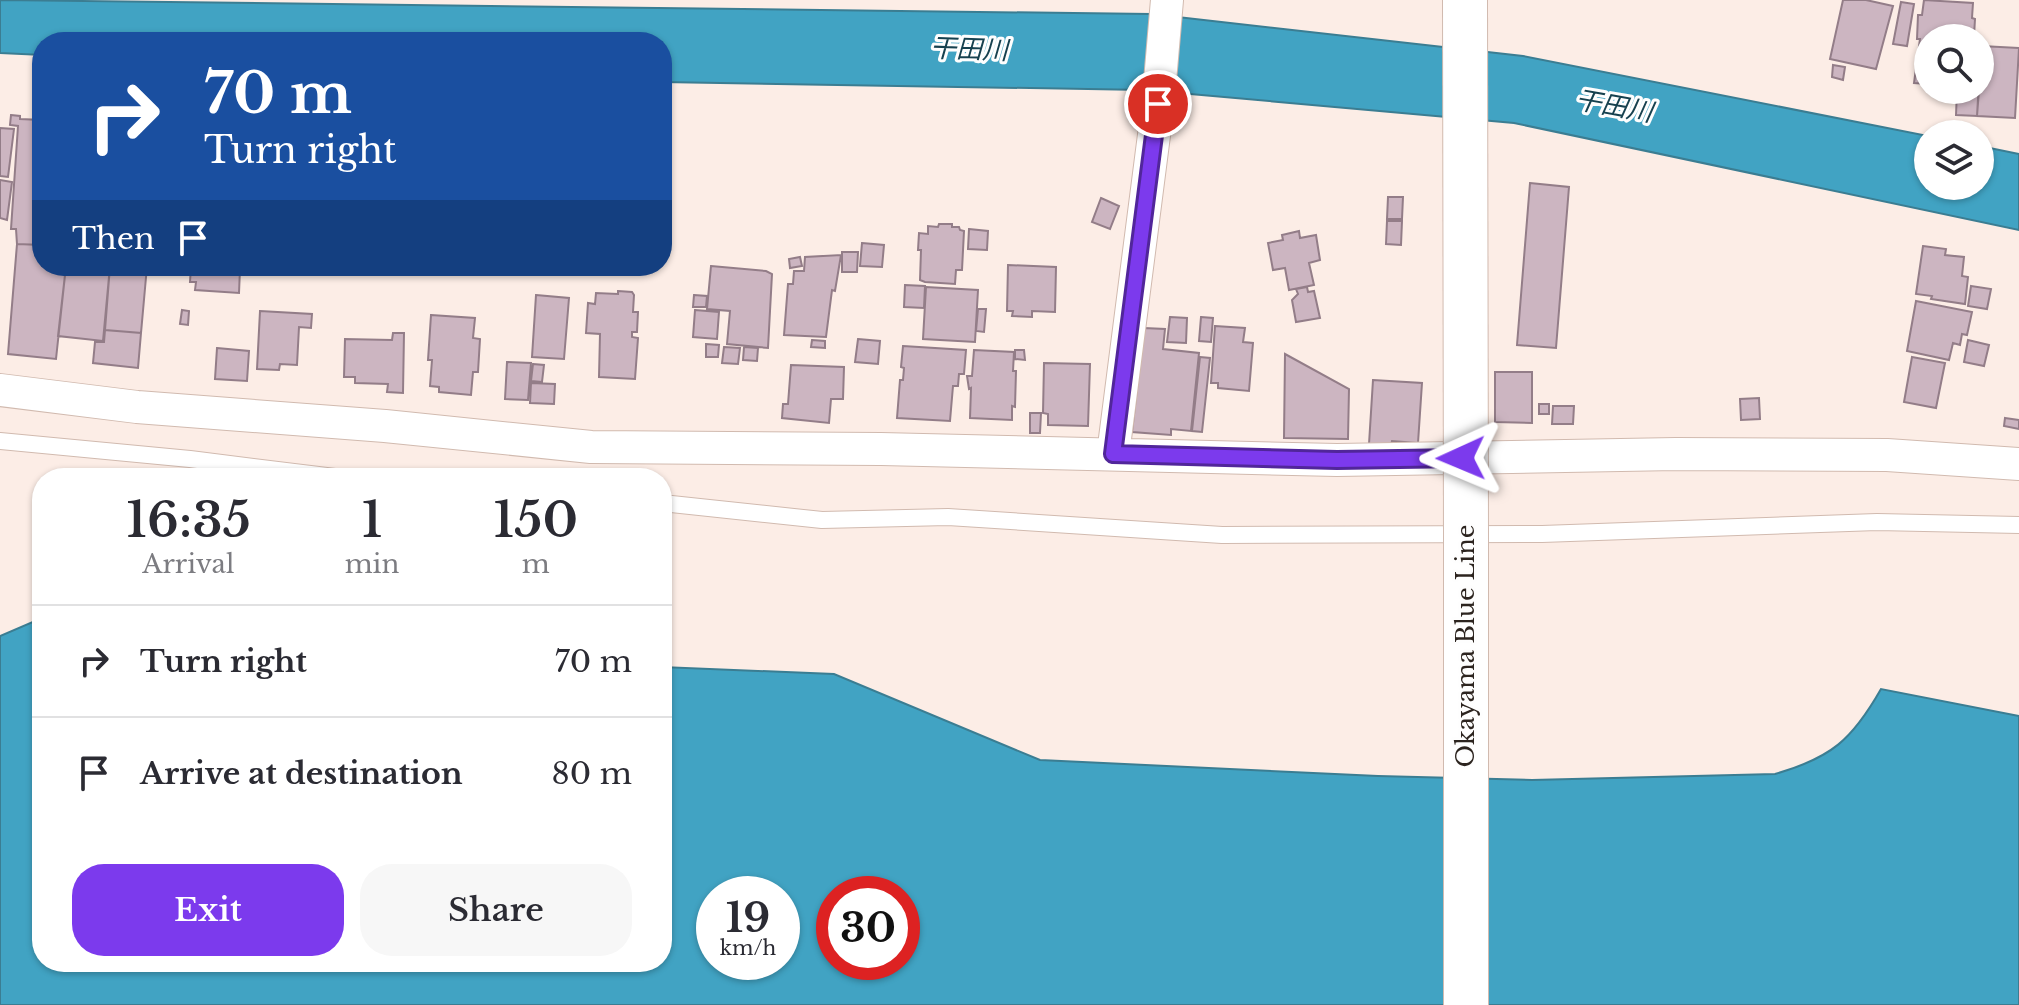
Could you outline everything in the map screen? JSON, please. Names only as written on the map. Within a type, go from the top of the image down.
[{"type":"main road","name":"Okayama Blue Line","points":[[1465,0],[1466,1005]]},
{"type":"street","points":[[1113,454],[1158,104],[1166,4]]},
{"type":"street","points":[[0,390],[137,407],[385,426],[591,447],[1337,460],[1676,454],[1887,455],[2019,464]]},
{"type":"lane","points":[[0,441],[262,468]]},
{"type":"lane","points":[[672,504],[822,520],[948,517],[1222,535],[1542,534],[1877,522],[2019,525]]},
{"type":"water","name":"干田川","points":[[0,0],[1151,14],[1523,56],[1914,133],[1914,200],[1994,200],[1994,149],[2019,154],[2019,230],[1514,123],[1145,90],[672,82],[672,32],[32,32],[32,55],[0,53]]},
{"type":"water","points":[[32,622],[32,972],[672,972],[672,667],[834,674],[1040,760],[1378,776],[1532,780],[1775,774],[1811,761],[1838,745],[1860,722],[1881,689],[2019,716],[2019,1005],[0,1005],[0,636]]},
{"type":"building","points":[[1843,0],[1866,0],[1893,6],[1876,69],[1830,59]]},
{"type":"building","points":[[1924,0],[1973,3],[1975,24],[1918,24],[1918,15],[1922,15]]},
{"type":"building","points":[[1901,2],[1914,4],[1907,46],[1893,44]]},
{"type":"building","points":[[1994,47],[2019,48],[2015,118],[1977,116],[1978,104],[1994,104]]},
{"type":"building","points":[[1833,65],[1845,67],[1843,80],[1832,77]]},
{"type":"building","points":[[1956,104],[1978,104],[1977,116],[1956,115]]},
{"type":"building","points":[[11,115],[32,120],[32,245],[17,244],[16,229],[11,229],[18,126],[10,125]]},
{"type":"building","points":[[0,128],[14,129],[8,177],[0,176]]},
{"type":"building","points":[[0,180],[12,182],[7,220],[0,218]]},
{"type":"building","points":[[1530,183],[1569,187],[1556,348],[1517,345]]},
{"type":"building","points":[[1388,197],[1403,197],[1402,219],[1387,219]]},
{"type":"building","points":[[1101,198],[1119,206],[1110,229],[1092,222]]},
{"type":"building","points":[[1387,221],[1402,221],[1401,245],[1386,244]]},
{"type":"building","points":[[939,224],[952,224],[952,227],[964,231],[962,270],[956,270],[955,284],[920,280],[919,233],[928,234],[928,226],[938,227]]},
{"type":"building","points":[[969,229],[988,231],[987,250],[968,249]]},
{"type":"building","points":[[1299,231],[1300,238],[1316,235],[1320,260],[1309,263],[1314,285],[1289,290],[1285,268],[1273,270],[1268,243],[1283,240],[1282,235]]},
{"type":"building","points":[[862,243],[884,245],[882,267],[860,266]]},
{"type":"building","points":[[17,244],[32,245],[32,276],[65,276],[56,359],[8,354]]},
{"type":"building","points":[[1923,246],[1946,249],[1945,255],[1964,257],[1962,276],[1968,277],[1965,304],[1916,294]]},
{"type":"building","points":[[842,252],[858,252],[857,272],[842,272]]},
{"type":"building","points":[[841,255],[835,291],[832,290],[826,337],[784,335],[788,284],[793,284],[794,271],[804,271],[805,257]]},
{"type":"building","points":[[800,257],[802,266],[790,268],[789,259]]},
{"type":"building","points":[[1008,265],[1056,267],[1055,312],[1032,311],[1032,317],[1012,316],[1013,311],[1007,311]]},
{"type":"building","points":[[711,266],[772,274],[768,348],[727,344],[730,311],[707,309]]},
{"type":"building","points":[[65,276],[109,276],[103,341],[58,336]]},
{"type":"building","points":[[109,276],[146,276],[141,333],[105,330]]},
{"type":"building","points":[[190,276],[240,276],[239,293],[195,290],[196,282],[190,282]]},
{"type":"building","points":[[905,285],[925,286],[924,308],[904,307]]},
{"type":"building","points":[[1971,286],[1991,289],[1987,309],[1968,306]]},
{"type":"building","points":[[926,287],[978,290],[975,342],[923,339]]},
{"type":"building","points":[[1307,287],[1308,292],[1314,291],[1320,318],[1296,322],[1292,300],[1298,294],[1296,289]]},
{"type":"building","points":[[618,291],[632,292],[633,312],[638,312],[637,332],[632,332],[632,337],[638,338],[635,379],[599,377],[600,334],[586,333],[588,303],[595,304],[596,293],[618,294]]},
{"type":"building","points":[[536,295],[569,298],[564,359],[532,357]]},
{"type":"building","points":[[694,295],[707,296],[706,307],[693,307]]},
{"type":"building","points":[[1916,301],[1972,312],[1967,335],[1962,334],[1960,345],[1953,343],[1949,360],[1907,351]]},
{"type":"building","points":[[978,309],[986,309],[984,332],[976,331]]},
{"type":"building","points":[[182,310],[189,311],[188,325],[180,324]]},
{"type":"building","points":[[695,310],[719,312],[717,339],[693,337]]},
{"type":"building","points":[[260,311],[312,314],[311,328],[299,327],[297,365],[280,364],[279,370],[257,369]]},
{"type":"building","points":[[431,315],[475,318],[473,338],[480,339],[478,372],[473,372],[471,395],[439,392],[439,387],[430,386]]},
{"type":"building","points":[[1170,317],[1187,318],[1186,343],[1167,342]]},
{"type":"building","points":[[1201,317],[1213,318],[1211,342],[1199,341]]},
{"type":"building","points":[[1215,326],[1245,328],[1243,342],[1253,343],[1249,391],[1218,388],[1218,383],[1211,383]]},
{"type":"building","points":[[1144,328],[1165,329],[1163,349],[1199,353],[1191,431],[1171,429],[1171,435],[1132,432]]},
{"type":"building","points":[[105,330],[141,333],[138,368],[93,363],[95,342],[104,342]]},
{"type":"building","points":[[393,333],[404,333],[403,393],[387,392],[388,384],[355,383],[355,377],[344,377],[345,339],[392,340]]},
{"type":"building","points":[[858,339],[880,341],[878,364],[855,362]]},
{"type":"building","points":[[812,340],[825,341],[825,348],[811,347]]},
{"type":"building","points":[[1968,340],[1989,345],[1984,366],[1964,362]]},
{"type":"building","points":[[706,344],[719,345],[718,357],[706,357]]},
{"type":"building","points":[[903,346],[966,350],[964,374],[959,374],[958,386],[953,386],[950,421],[897,418],[904,368],[901,367]]},
{"type":"building","points":[[724,347],[740,348],[738,364],[722,363]]},
{"type":"building","points":[[744,347],[758,348],[757,361],[743,360]]},
{"type":"building","points":[[217,348],[249,351],[247,381],[215,379]]},
{"type":"building","points":[[974,350],[1014,352],[1015,407],[1012,406],[1012,420],[970,418],[971,388],[967,376],[972,376]]},
{"type":"building","points":[[1015,350],[1024,350],[1025,360],[1015,359]]},
{"type":"building","points":[[1285,354],[1349,389],[1348,439],[1284,438]]},
{"type":"building","points":[[1200,357],[1210,358],[1202,432],[1192,431]]},
{"type":"building","points":[[1912,357],[1945,363],[1936,408],[1904,402]]},
{"type":"building","points":[[507,362],[531,363],[528,400],[505,399]]},
{"type":"building","points":[[1044,363],[1090,364],[1088,426],[1048,425],[1048,414],[1043,413]]},
{"type":"building","points":[[533,364],[544,365],[542,382],[531,381]]},
{"type":"building","points":[[791,365],[844,367],[843,399],[831,399],[829,423],[782,418],[783,404],[788,404]]},
{"type":"building","points":[[1495,372],[1532,372],[1532,423],[1495,422]]},
{"type":"building","points":[[1373,380],[1422,383],[1418,443],[1392,441],[1391,446],[1369,444]]},
{"type":"building","points":[[531,383],[555,384],[554,404],[530,403]]},
{"type":"building","points":[[1759,398],[1760,419],[1741,420],[1740,399]]},
{"type":"building","points":[[1539,404],[1549,404],[1549,414],[1539,414]]},
{"type":"building","points":[[1553,406],[1574,406],[1573,424],[1552,424]]},
{"type":"building","points":[[1030,413],[1041,413],[1040,433],[1030,433]]},
{"type":"building","points":[[2005,418],[2019,420],[2019,429],[2004,426]]},
{"type":"route","points":[[1158,104],[1113,454],[1337,460],[1461,458]]}]
